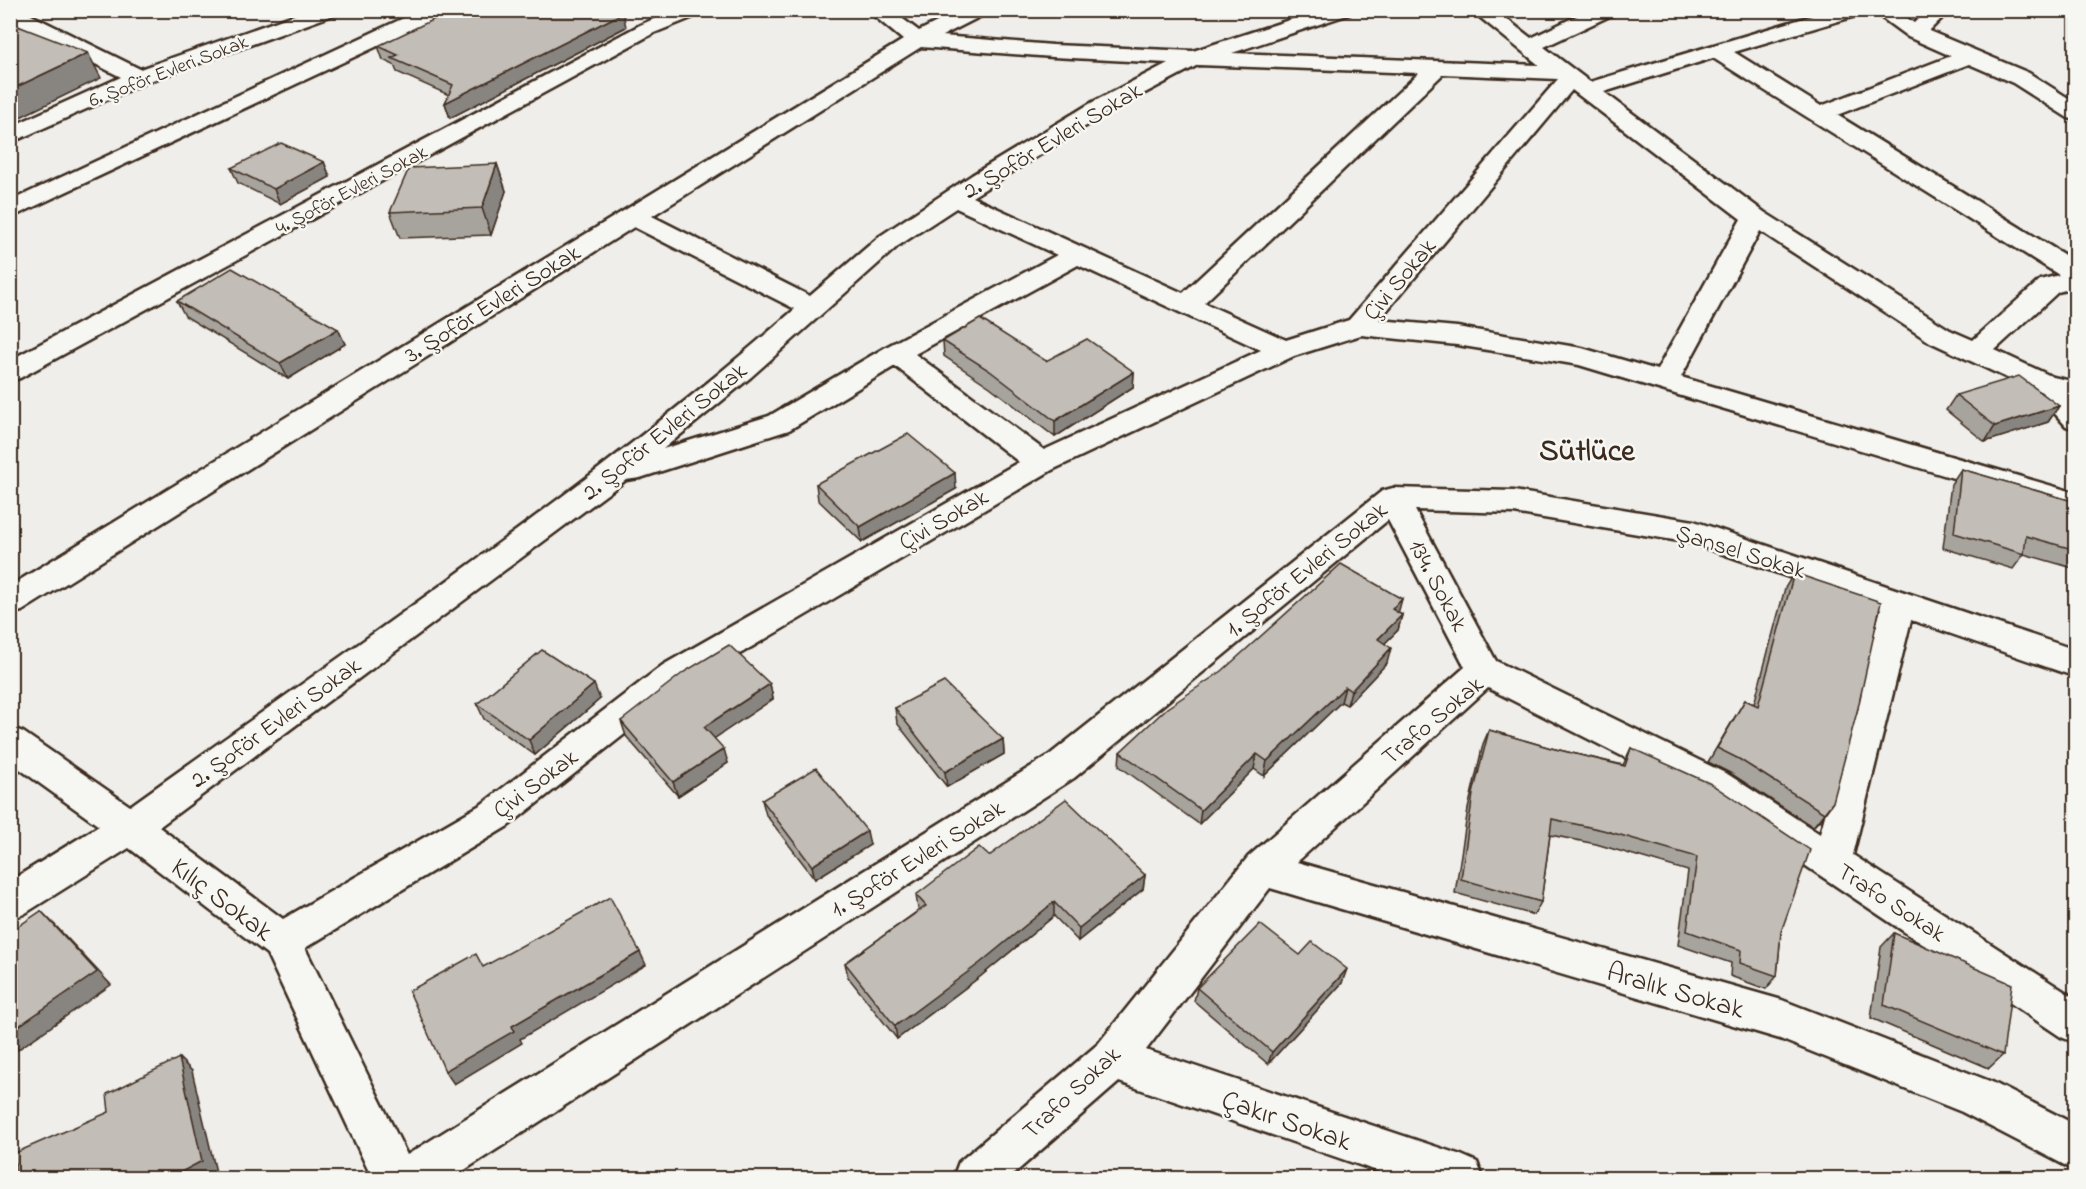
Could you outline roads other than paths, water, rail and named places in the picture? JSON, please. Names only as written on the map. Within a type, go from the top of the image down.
[{"type":"street","name":"6. Şoför Evleri Sokak","points":[[10,136],[139,77],[329,10]]},
{"type":"street","points":[[10,211],[439,10]]},
{"type":"street","name":"4. Şoför Evleri Sokak","points":[[10,372],[637,23],[693,10]]},
{"type":"street","points":[[877,10],[917,40],[1053,51],[1437,68],[1573,80],[1716,50],[1855,10]]},
{"type":"street","name":"3. Şoför Evleri Sokak","points":[[10,602],[917,40],[978,10]]},
{"type":"street","name":"2. Şoför Evleri Sokak","points":[[10,902],[130,827],[610,477],[741,371],[889,241],[1099,108],[1194,58],[1342,10]]},
{"type":"street","points":[[1481,10],[1755,217],[1940,336],[2045,384],[2076,390]]},
{"type":"street","points":[[1528,47],[1606,10]]},
{"type":"street","points":[[1881,10],[1915,33],[2021,78],[2076,113]]},
{"type":"street","points":[[1915,33],[1940,10]]},
{"type":"street","points":[[17,13],[139,77]]},
{"type":"street","points":[[1716,50],[2076,276]]},
{"type":"street","points":[[1820,114],[1970,56]]},
{"type":"street","points":[[1185,306],[1437,68]]},
{"type":"street","name":"Çivi Sokak","points":[[281,941],[495,815],[675,675],[1041,462],[1284,350],[1359,326],[1573,80]]},
{"type":"street","points":[[954,198],[1284,350]]},
{"type":"street","points":[[633,216],[813,308]]},
{"type":"street","points":[[1665,380],[1755,217]]},
{"type":"street","points":[[610,477],[779,423],[896,353],[1076,255]]},
{"type":"street","points":[[1976,353],[2049,286],[2076,276]]},
{"type":"street","points":[[1359,326],[1458,336],[1582,357],[2076,504]]},
{"type":"street","points":[[896,353],[1041,462]]},
{"type":"street","points":[[2045,384],[2076,419]]},
{"type":"street","name":"Şansel Sokak","points":[[1393,499],[1514,502],[1694,532],[2076,664]]},
{"type":"street","name":"134. Sokak","points":[[1393,499],[1484,671]]},
{"type":"street","name":"1. Şoför Evleri Sokak","points":[[412,1179],[1061,767],[1393,499]]},
{"type":"street","points":[[1832,863],[1899,603]]},
{"type":"street","name":"Trafo Sokak","points":[[975,1179],[1113,1059],[1262,869],[1484,671],[1716,786],[2076,1023]]},
{"type":"street","name":"Kılıç Sokak","points":[[10,742],[130,827],[281,941],[395,1179]]},
{"type":"street","name":"Aralık Sokak","points":[[1262,869],[1782,1020],[1977,1097],[2076,1149]]},
{"type":"street","name":"Çakır Sokak","points":[[1113,1059],[1461,1179]]},
{"type":"district","name":"Sütlüce","points":[[1587,450]]}]
